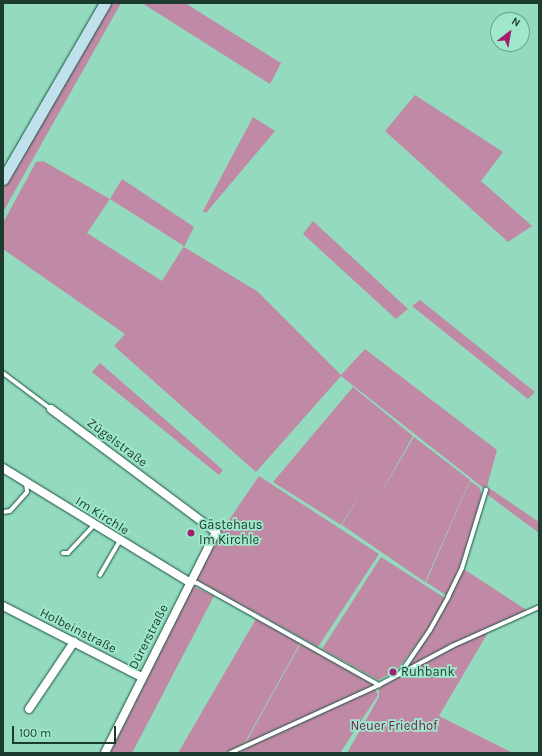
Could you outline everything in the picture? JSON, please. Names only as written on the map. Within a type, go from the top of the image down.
[{"type":"main road","points":[[3,179],[105,3]]},
{"type":"street","name":"Zügelstraße","points":[[52,409],[216,532]]},
{"type":"street","name":"Im Kirchle","points":[[3,468],[120,541],[190,582]]},
{"type":"street","name":"Dürerstraße","points":[[104,753],[216,532]]},
{"type":"street","name":"Holbeinstraße","points":[[4,609],[74,642],[142,677]]},
{"type":"street","points":[[29,709],[74,642]]},
{"type":"lane","name":"Zügelstraße","points":[[3,373],[52,409]]},
{"type":"lane","points":[[3,512],[10,511],[26,492],[26,482]]},
{"type":"lane","points":[[400,674],[430,630],[462,568],[486,490]]},
{"type":"lane","points":[[63,553],[68,553],[94,525]]},
{"type":"lane","points":[[100,575],[120,541]]},
{"type":"lane","points":[[190,582],[197,583],[379,685]]},
{"type":"lane","points":[[230,753],[379,685],[539,606]]},
{"type":"green space","points":[[105,3],[121,3],[3,212],[3,179]]},
{"type":"green space","points":[[142,3],[185,3],[281,63],[270,84]]},
{"type":"green space","points":[[415,95],[503,152],[481,181],[532,226],[508,242],[385,131]]},
{"type":"green space","points":[[253,117],[275,131],[206,213],[203,211]]},
{"type":"green space","points":[[43,161],[110,199],[122,179],[194,227],[184,247],[257,291],[341,375],[365,349],[497,450],[486,490],[341,376],[256,472],[114,346],[125,334],[3,249],[3,223],[36,162]],"holes":[[[110,199],[184,246],[162,281],[87,233]]]},
{"type":"green space","points":[[313,221],[408,309],[396,319],[303,234]]},
{"type":"green space","points":[[420,300],[535,392],[528,399],[412,306]]},
{"type":"green space","points":[[100,363],[223,470],[219,475],[92,372]]},
{"type":"green space","points":[[353,387],[413,436],[378,498],[414,437],[470,480],[425,582],[342,525],[362,491],[341,525],[273,482]]},
{"type":"green space","points":[[259,476],[379,554],[318,647],[196,580],[220,533]]},
{"type":"green space","points":[[470,481],[479,487],[482,495],[460,566],[447,596],[426,582]]},
{"type":"green space","points":[[489,488],[539,522],[539,533],[488,495]]},
{"type":"green space","points":[[381,557],[445,598],[428,630],[397,670],[378,680],[322,649]]},
{"type":"green space","name":"Neuer Friedhof","points":[[462,568],[528,611],[490,629],[439,716],[513,753],[347,753],[379,697],[379,685],[400,674],[430,630]]},
{"type":"green space","points":[[193,586],[214,596],[132,753],[110,753]]},
{"type":"green space","points":[[256,619],[300,643],[239,753],[178,753]]},
{"type":"green space","points":[[301,643],[372,683],[378,695],[340,753],[240,753]]},
{"type":"place","name":"Gästehaus Im Kirchle","points":[[191,533]]},
{"type":"place","name":"Ruhbank","points":[[393,672]]}]
